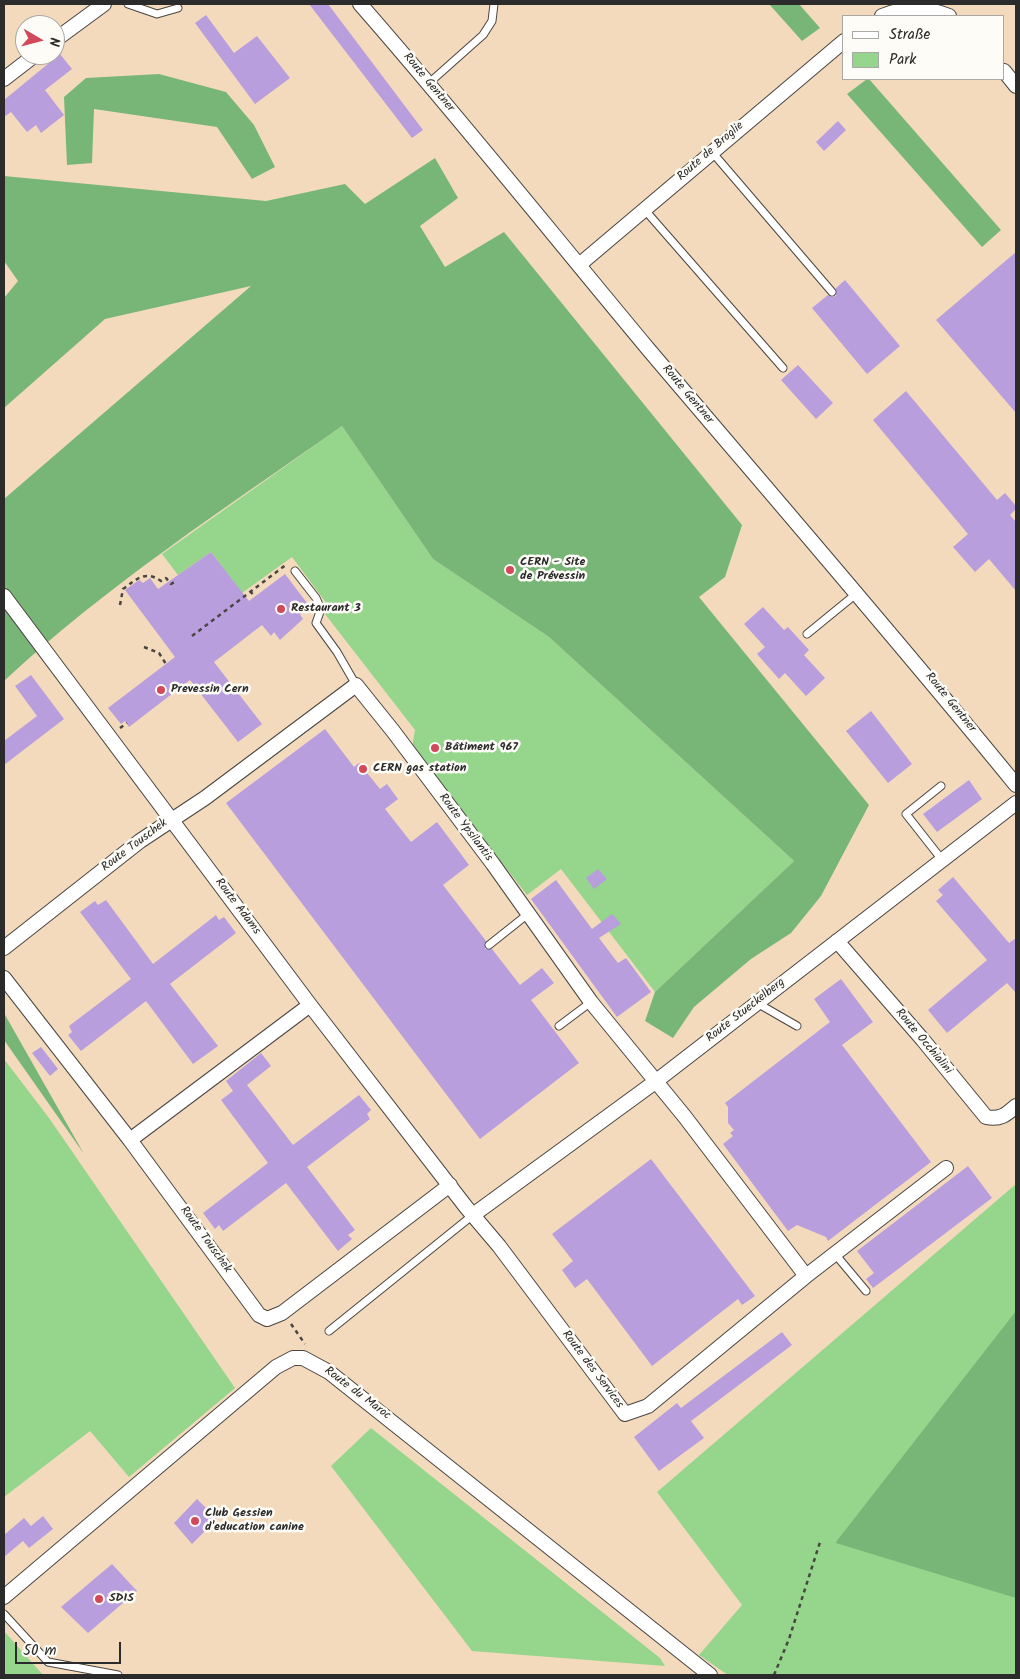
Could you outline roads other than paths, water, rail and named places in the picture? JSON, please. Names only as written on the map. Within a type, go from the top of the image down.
[{"type":"street","points":[[65,33],[104,4]]},
{"type":"street","name":"Route Gentner","points":[[360,4],[429,83],[578,265],[856,594],[916,662],[1016,784]]},
{"type":"street","points":[[884,15],[922,6],[946,15]]},
{"type":"street","name":"Route de Broglie","points":[[578,265],[842,43]]},
{"type":"street","points":[[4,78],[22,65]]},
{"type":"street","points":[[1005,72],[1016,86]]},
{"type":"street","name":"Route Adams","points":[[4,596],[310,1005],[474,1215]]},
{"type":"street","points":[[171,819],[205,798],[356,685]]},
{"type":"street","name":"Route Ypsilantis","points":[[356,685],[399,739],[591,1002],[655,1082]]},
{"type":"street","name":"Route Stueckelberg","points":[[474,1215],[655,1082],[837,941],[943,862],[1016,803]]},
{"type":"street","name":"Route Touschek","points":[[4,948],[140,841],[171,819]]},
{"type":"street","name":"Route Occhialini","points":[[837,941],[923,1040],[986,1117],[996,1119],[1006,1115],[1016,1106]]},
{"type":"street","name":"Route Touschek","points":[[4,978],[130,1140],[259,1315],[267,1319],[282,1313],[450,1185]]},
{"type":"street","points":[[130,1140],[310,1005]]},
{"type":"street","points":[[655,1082],[685,1117],[806,1276]]},
{"type":"street","name":"Route des Services","points":[[474,1215],[625,1414],[648,1406],[806,1276],[946,1168]]},
{"type":"street","name":"Route du Maroc","points":[[4,1597],[276,1367],[292,1358],[303,1358],[329,1372],[710,1675]]},
{"type":"lane","points":[[128,4],[157,14],[178,8]]},
{"type":"lane","points":[[429,83],[483,34],[492,21],[494,4]]},
{"type":"lane","points":[[712,152],[832,292]]},
{"type":"lane","points":[[644,209],[783,368]]},
{"type":"lane","points":[[295,570],[316,598],[321,609],[316,623],[337,652],[356,685]]},
{"type":"lane","points":[[807,634],[856,594]]},
{"type":"lane","points":[[941,786],[906,814],[943,862]]},
{"type":"lane","points":[[489,944],[528,914]]},
{"type":"lane","points":[[559,1026],[591,1002]]},
{"type":"lane","points":[[756,1003],[797,1026]]},
{"type":"lane","points":[[329,1331],[474,1215]]},
{"type":"lane","points":[[835,1254],[866,1291]]},
{"type":"lane","points":[[4,1614],[48,1662],[118,1675]]},
{"type":"place","name":"CERN - Site de Prévessin","points":[[510,570]]},
{"type":"place","name":"Restaurant 3","points":[[281,609]]},
{"type":"place","name":"Prevessin Cern","points":[[161,690]]},
{"type":"place","name":"Bâtiment 967","points":[[435,748]]},
{"type":"place","name":"CERN gas station","points":[[363,769]]},
{"type":"place","name":"Club Gessien d'education canine","points":[[195,1521]]},
{"type":"place","name":"SDIS","points":[[99,1599]]}]
